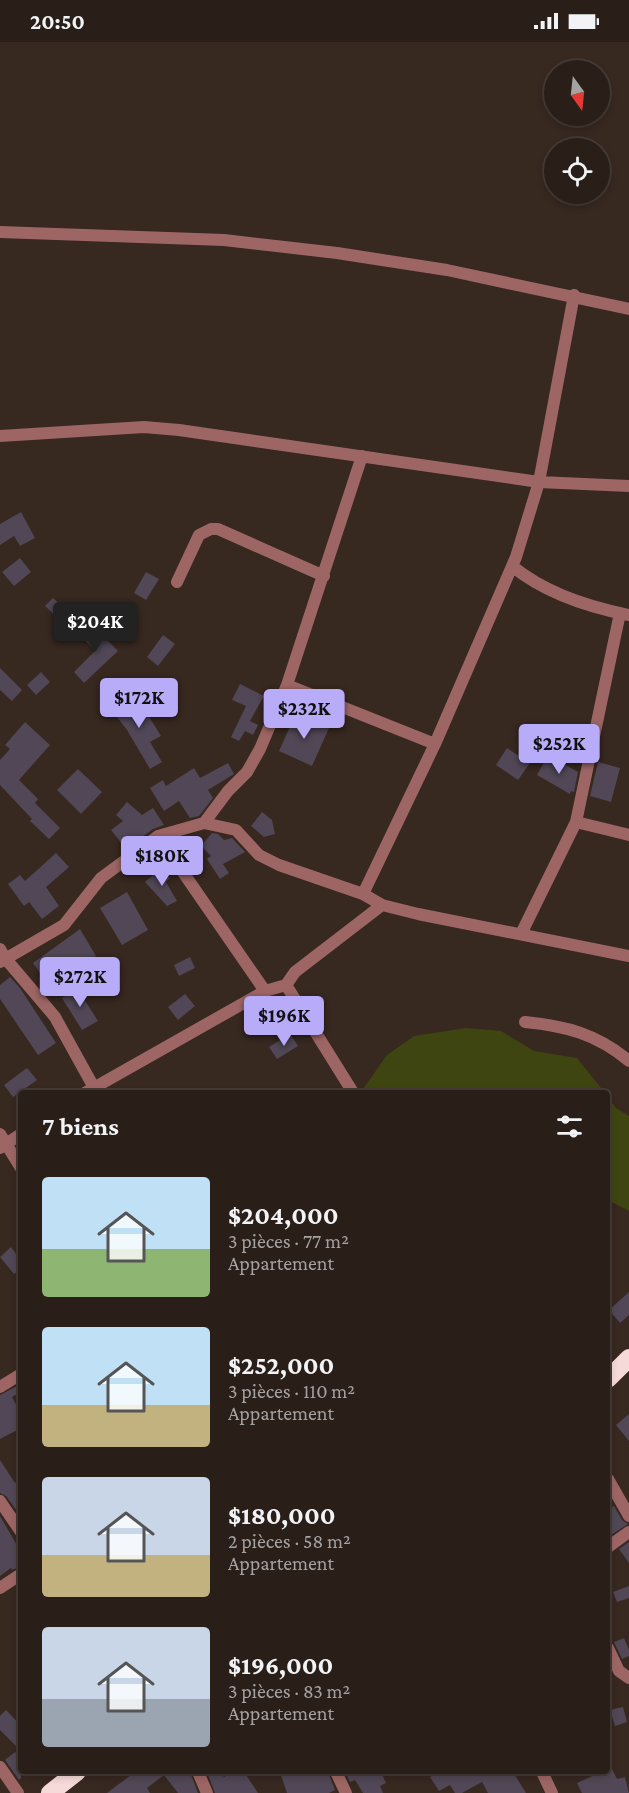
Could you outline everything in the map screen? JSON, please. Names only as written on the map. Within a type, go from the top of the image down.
[{"type":"highway","points":[[610,1377],[629,1358]]},
{"type":"highway","points":[[50,1793],[74,1774]]},
{"type":"street","points":[[0,232],[224,240],[447,270],[574,295],[629,309]]},
{"type":"street","points":[[363,894],[435,744],[512,567],[539,482],[574,295]]},
{"type":"street","points":[[0,436],[144,427],[179,430],[539,482],[629,486]]},
{"type":"street","points":[[204,823],[228,791],[247,772],[260,749],[287,685],[362,456]]},
{"type":"street","points":[[177,582],[199,535],[211,529],[218,529],[324,576]]},
{"type":"street","points":[[512,567],[549,591],[625,614],[576,822],[521,934]]},
{"type":"street","points":[[287,685],[435,744]]},
{"type":"street","points":[[576,822],[629,835]]},
{"type":"street","points":[[91,1090],[55,1017],[2,956],[64,925],[101,878],[158,836],[204,823],[237,830],[259,855],[279,865],[363,894],[382,906],[629,956]]},
{"type":"street","points":[[158,836],[265,991]]},
{"type":"street","points":[[93,1090],[265,991],[286,985],[294,972],[382,906]]},
{"type":"street","points":[[286,985],[352,1090]]},
{"type":"street","points":[[525,1022],[560,1026],[588,1035],[629,1061]]},
{"type":"street","points":[[18,1135],[2,1142],[18,1164]]},
{"type":"street","points":[[0,1387],[18,1376]]},
{"type":"street","points":[[610,1483],[629,1516]]},
{"type":"street","points":[[0,1501],[18,1528]]},
{"type":"street","points":[[610,1546],[629,1532]]},
{"type":"street","points":[[0,1588],[18,1576]]},
{"type":"street","points":[[610,1652],[619,1671],[629,1678]]},
{"type":"street","points":[[0,1767],[18,1793]]},
{"type":"street","points":[[199,1774],[207,1793]]},
{"type":"street","points":[[337,1774],[346,1793]]},
{"type":"street","points":[[543,1774],[552,1793]]},
{"type":"green space","points":[[466,1028],[501,1031],[534,1051],[577,1058],[603,1090],[364,1090],[387,1055],[414,1036]]},
{"type":"green space","points":[[610,1100],[616,1108],[629,1116],[629,1211],[610,1201]]},
{"type":"building","points":[[21,512],[35,538],[20,546],[14,536],[0,545],[0,524]]},
{"type":"building","points":[[20,558],[31,572],[14,586],[2,572]]},
{"type":"building","points":[[146,572],[159,579],[146,600],[134,593]]},
{"type":"building","points":[[53,598],[70,613],[62,622],[45,606]]},
{"type":"building","points":[[91,624],[118,651],[84,683],[74,672],[95,651],[80,635]]},
{"type":"building","points":[[163,635],[175,644],[158,666],[147,657]]},
{"type":"building","points":[[0,668],[22,690],[12,701],[0,690]]},
{"type":"building","points":[[41,672],[50,682],[36,695],[27,685]]},
{"type":"building","points":[[240,684],[264,696],[250,721],[258,725],[253,735],[245,731],[239,741],[231,737],[246,706],[232,700]]},
{"type":"building","points":[[130,694],[146,717],[148,715],[161,736],[150,742],[162,762],[150,769],[127,730],[110,708]]},
{"type":"building","points":[[296,713],[329,728],[312,766],[279,751]]},
{"type":"building","points":[[25,722],[50,745],[19,780],[38,799],[35,803],[60,828],[49,839],[30,821],[32,819],[0,785],[0,760],[10,749],[5,745]]},
{"type":"building","points":[[507,748],[530,763],[518,780],[496,765]]},
{"type":"building","points":[[548,755],[578,772],[574,792],[571,791],[570,794],[537,775]]},
{"type":"building","points":[[598,762],[620,768],[611,802],[590,796]]},
{"type":"building","points":[[228,763],[234,774],[208,790],[213,798],[199,816],[190,818],[179,801],[164,811],[150,788],[163,780],[166,786],[194,768],[200,778]]},
{"type":"building","points":[[78,769],[102,792],[81,814],[57,790]]},
{"type":"building","points":[[127,802],[142,815],[153,808],[164,825],[153,829],[126,849],[111,830],[123,821],[116,815]]},
{"type":"building","points":[[262,812],[272,820],[275,834],[264,837],[251,826]]},
{"type":"building","points":[[212,833],[218,834],[224,840],[232,838],[245,852],[223,864],[229,873],[220,879],[207,859],[211,856],[201,846]]},
{"type":"building","points":[[56,853],[69,867],[46,887],[59,906],[42,919],[29,902],[24,906],[8,884],[20,875],[25,881]]},
{"type":"building","points":[[161,868],[170,878],[166,882],[177,901],[167,906],[145,882]]},
{"type":"building","points":[[127,892],[148,930],[122,945],[100,908]]},
{"type":"building","points":[[80,929],[96,956],[83,964],[78,957],[45,980],[33,963]]},
{"type":"building","points":[[190,957],[195,968],[179,976],[174,965]]},
{"type":"building","points":[[10,977],[20,988],[56,1043],[38,1055],[0,999],[0,985]]},
{"type":"building","points":[[80,986],[88,996],[84,999],[98,1021],[82,1030],[62,998]]},
{"type":"building","points":[[185,994],[195,1006],[178,1020],[168,1007]]},
{"type":"building","points":[[290,1034],[298,1046],[277,1059],[269,1047]]},
{"type":"building","points":[[27,1068],[37,1080],[23,1090],[18,1090],[18,1093],[13,1097],[4,1085]]},
{"type":"building","points":[[11,1247],[18,1257],[18,1271],[14,1274],[0,1257]]},
{"type":"building","points":[[629,1292],[629,1315],[620,1323],[610,1309]]},
{"type":"building","points":[[18,1388],[18,1394],[12,1397],[18,1408],[18,1430],[0,1439],[0,1395]]},
{"type":"building","points":[[629,1414],[629,1441],[616,1425]]},
{"type":"building","points":[[0,1460],[15,1483],[18,1481],[18,1510],[6,1496],[0,1493]]},
{"type":"building","points":[[614,1506],[622,1520],[628,1524],[610,1536],[610,1509]]},
{"type":"building","points":[[0,1516],[18,1547],[18,1567],[12,1570],[11,1568],[0,1576]]},
{"type":"building","points":[[629,1542],[629,1563],[619,1549]]},
{"type":"building","points":[[629,1586],[629,1598],[617,1602],[613,1592]]},
{"type":"building","points":[[624,1638],[629,1656],[622,1659],[614,1642]]},
{"type":"building","points":[[623,1707],[627,1722],[615,1726],[610,1710]]},
{"type":"building","points":[[6,1710],[18,1723],[18,1748],[0,1730],[0,1716]]},
{"type":"building","points":[[15,1752],[18,1756],[18,1774],[21,1774],[19,1780],[5,1760]]},
{"type":"building","points":[[610,1768],[617,1779],[625,1777],[629,1793],[582,1793],[577,1783],[597,1774],[610,1774]]},
{"type":"building","points":[[132,1774],[191,1774],[198,1793],[178,1793],[164,1775],[147,1788],[150,1793],[107,1793]]},
{"type":"building","points":[[208,1774],[222,1774],[224,1777],[229,1774],[245,1774],[258,1793],[215,1793]]},
{"type":"building","points":[[281,1774],[329,1774],[335,1790],[329,1793],[287,1793]]},
{"type":"building","points":[[346,1774],[382,1774],[386,1783],[380,1786],[383,1793],[363,1793],[355,1780],[350,1782]]},
{"type":"building","points":[[435,1774],[514,1774],[526,1793],[488,1793],[482,1782],[462,1793],[455,1793],[450,1785],[439,1791],[430,1777]]}]
